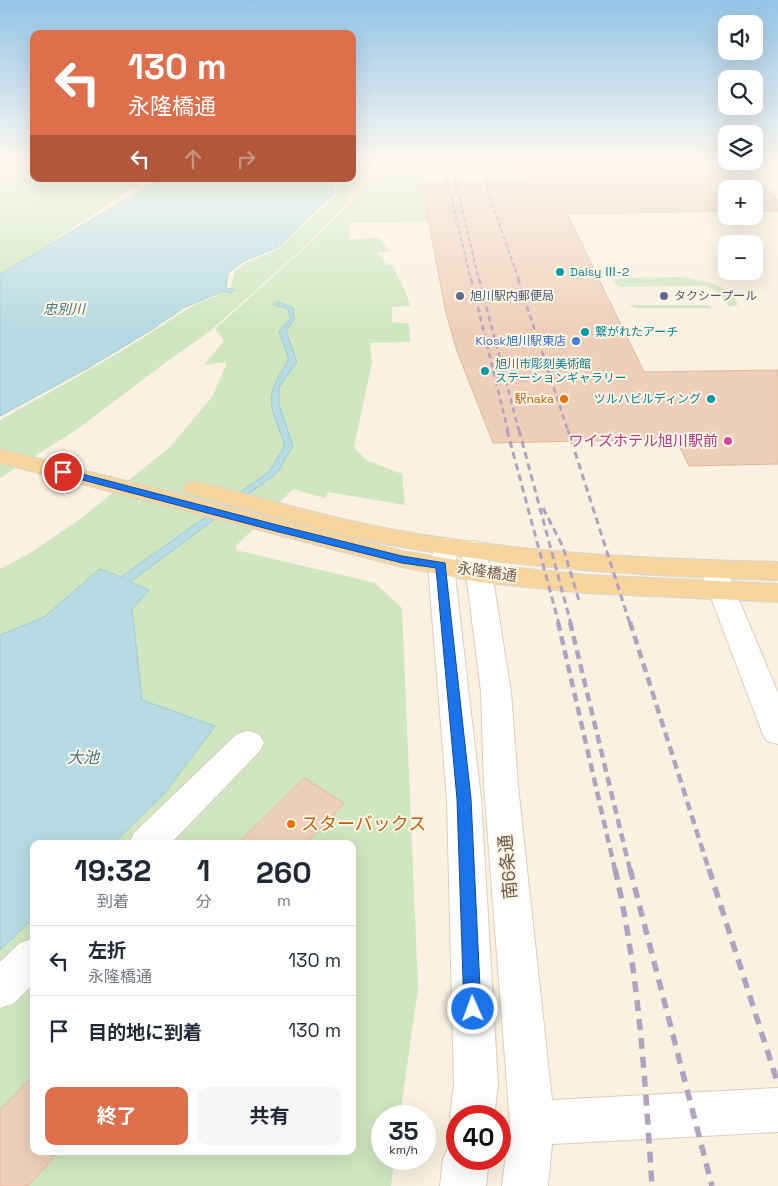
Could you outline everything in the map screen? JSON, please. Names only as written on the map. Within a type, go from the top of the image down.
[{"type":"main road","name":"永隆橋通","points":[[0,437],[388,536],[444,556],[586,584],[717,580],[778,571]]},
{"type":"main road","name":"永隆橋通","points":[[0,456],[261,525],[402,559],[444,556]]},
{"type":"main road","name":"永隆橋通","points":[[717,580],[778,593]]},
{"type":"street","points":[[444,556],[464,799],[476,1086],[473,1105]]},
{"type":"street","name":"南6条通","points":[[476,561],[496,692],[500,786],[532,1123],[525,1186]]},
{"type":"street","points":[[717,580],[778,732]]},
{"type":"street","points":[[151,840],[248,743]]},
{"type":"street","points":[[0,989],[30,960]]},
{"type":"street","points":[[532,1123],[778,1110]]},
{"type":"street","points":[[463,1186],[465,1170]]},
{"type":"green space","points":[[0,217],[89,217],[0,276]]},
{"type":"green space","points":[[312,217],[334,217],[303,248],[210,331],[79,428],[0,478],[0,420],[118,353],[187,309],[220,294],[231,287],[234,272],[246,263],[278,249]]},
{"type":"green space","points":[[337,217],[427,217],[428,222],[349,223],[350,239],[379,238],[390,251],[377,252],[387,265],[392,265],[406,293],[410,306],[392,307],[392,322],[409,324],[410,342],[370,343],[372,362],[354,447],[366,460],[402,474],[405,505],[328,492],[325,498],[293,489],[236,546],[236,550],[375,583],[402,608],[418,988],[402,1105],[371,1105],[371,1170],[393,1170],[391,1186],[0,1186],[0,569],[32,552],[80,519],[170,447],[212,397],[226,366],[225,362],[204,365],[224,341],[215,329]]},
{"type":"green space","points":[[682,277],[714,284],[722,288],[735,298],[738,305],[729,307],[717,292],[706,286],[622,287],[617,285],[614,280],[622,278]]},
{"type":"green space","points":[[628,305],[709,305],[712,308],[637,308]]},
{"type":"water","name":"忠別川","points":[[95,217],[309,217],[278,247],[242,262],[228,273],[226,288],[235,290],[232,293],[224,291],[185,307],[88,368],[0,416],[0,274]]},
{"type":"water","name":"大池","points":[[278,302],[293,308],[294,319],[286,332],[297,362],[279,387],[279,404],[293,446],[277,473],[130,582],[149,590],[132,609],[142,700],[215,726],[163,795],[116,840],[30,840],[30,922],[0,950],[0,635],[44,617],[100,569],[121,577],[270,471],[285,445],[272,410],[271,401],[275,384],[289,359],[279,332],[290,319],[288,309],[273,304]]},
{"type":"building","points":[[428,217],[569,217],[644,372],[778,370],[778,464],[689,466],[676,439],[493,443],[457,351],[446,313]]},
{"type":"building","name":"スターバックス","points":[[304,778],[344,803],[310,840],[241,840]]},
{"type":"building","points":[[30,1079],[30,1155],[55,1155],[28,1186],[0,1186],[0,1110]]},
{"type":"railway","points":[[456,217],[471,280]]},
{"type":"railway","points":[[464,217],[479,280]]},
{"type":"railway","points":[[497,217],[519,280]]},
{"type":"railway","points":[[471,279],[508,431]]},
{"type":"railway","points":[[479,279],[519,431]]},
{"type":"railway","points":[[518,279],[568,431]]},
{"type":"railway","points":[[507,430],[559,624]]},
{"type":"railway","points":[[519,430],[571,624]]},
{"type":"railway","points":[[568,430],[630,624]]},
{"type":"railway","points":[[543,508],[563,547],[580,604]]},
{"type":"railway","points":[[558,622],[615,870]]},
{"type":"railway","points":[[570,622],[630,870]]},
{"type":"railway","points":[[630,622],[709,870]]},
{"type":"railway","points":[[615,869],[630,948],[640,1027],[652,1186]]},
{"type":"railway","points":[[630,869],[712,1186]]},
{"type":"railway","points":[[709,869],[778,1084]]},
{"type":"place","name":"Daisy Ⅲ-2","points":[[560,272]]},
{"type":"place","name":"旭川駅内郵便局","points":[[460,296]]},
{"type":"place","name":"タクシープール","points":[[664,296]]},
{"type":"place","name":"繋がれたアーチ","points":[[585,332]]},
{"type":"place","name":"Kiosk旭川駅東店","points":[[576,341]]},
{"type":"place","name":"旭川市彫刻美術館 ステーションギャラリー","points":[[485,371]]},
{"type":"place","name":"駅naka","points":[[564,399]]},
{"type":"place","name":"ツルハビルディング","points":[[711,399]]},
{"type":"place","name":"ワイズホテル旭川駅前","points":[[728,441]]},
{"type":"place","name":"スターバックス","points":[[291,824]]},
{"type":"route","points":[[63,472],[279,529],[402,559],[442,566],[442,594],[464,799],[473,1009]]}]
